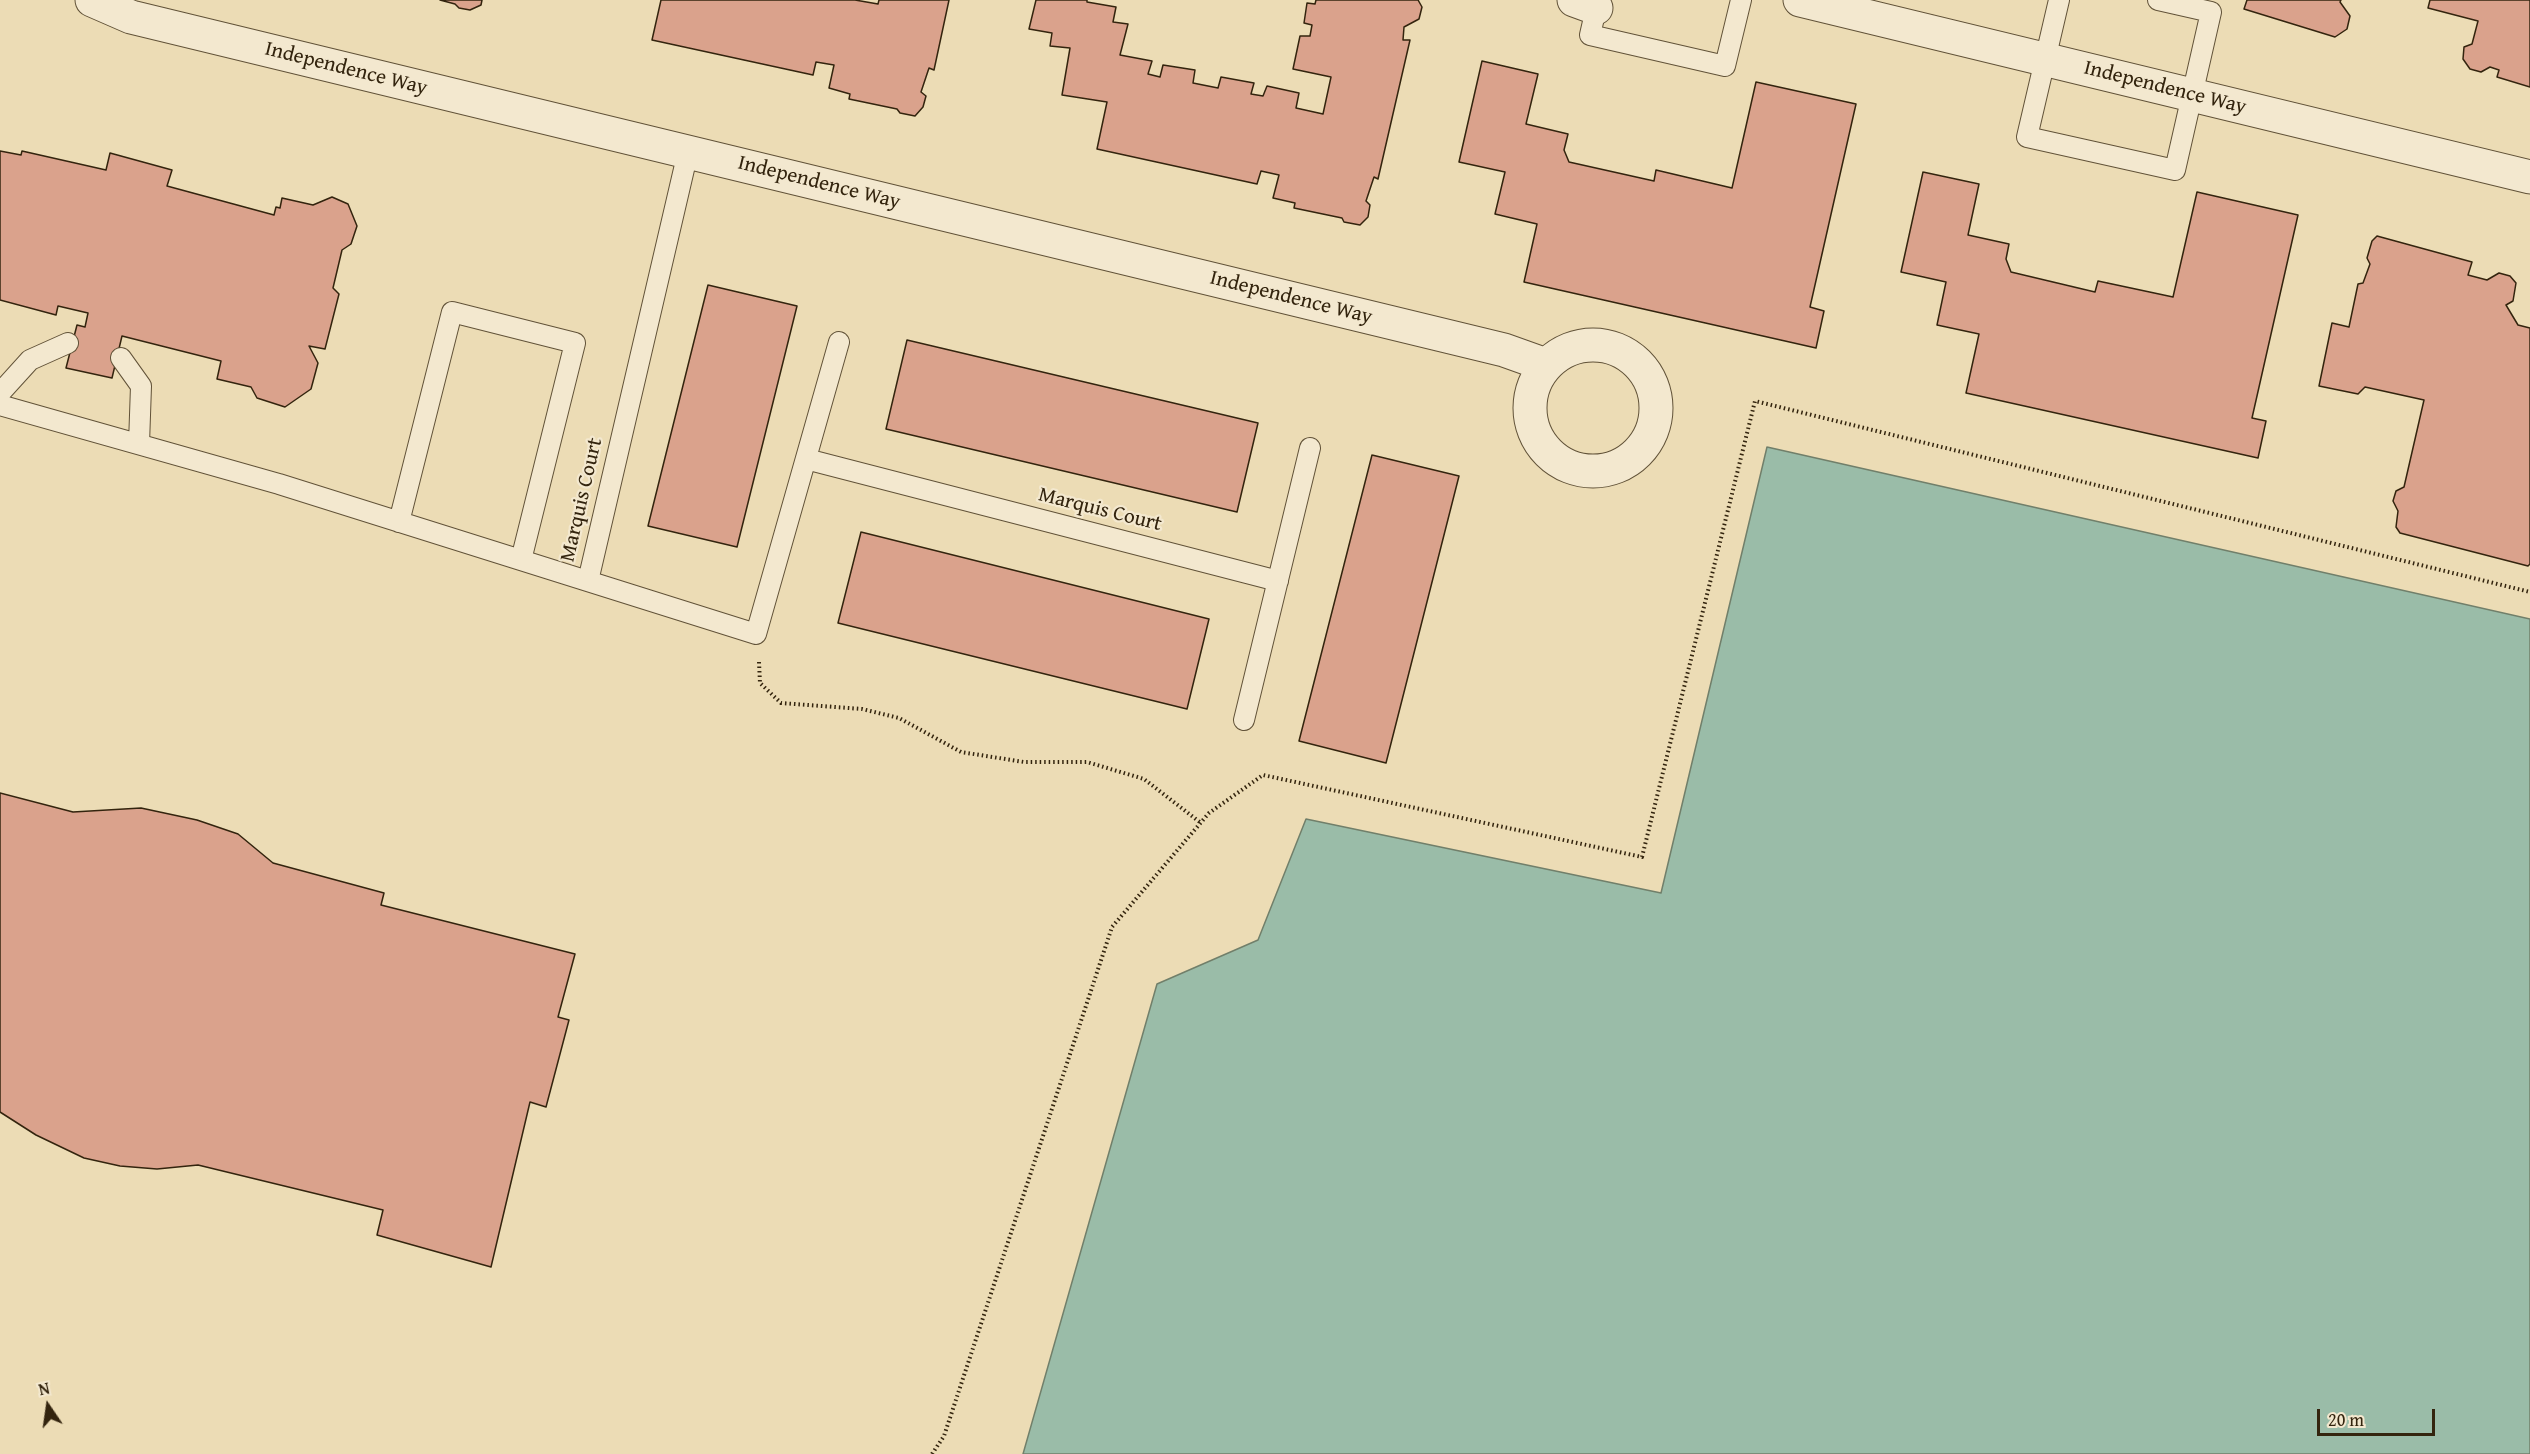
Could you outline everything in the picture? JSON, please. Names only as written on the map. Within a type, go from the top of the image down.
[{"type":"street","name":"Independence Way","points":[[92,0],[131,17],[1504,350],[1546,365]]},
{"type":"street","name":"Independence Way","points":[[1800,0],[2530,177]]},
{"type":"lane","points":[[1589,3],[1590,35],[1725,66],[1741,0]]},
{"type":"lane","points":[[2059,0],[2027,137],[2175,170],[2211,12],[2158,0]]},
{"type":"lane","name":"Marquis Court","points":[[688,152],[588,581],[756,634]]},
{"type":"lane","points":[[399,522],[452,312],[575,343],[521,560]]},
{"type":"lane","points":[[756,634],[838,342]]},
{"type":"lane","points":[[0,393],[30,360],[68,344]]},
{"type":"lane","points":[[121,358],[141,386],[139,444]]},
{"type":"lane","points":[[0,405],[279,484],[588,581]]},
{"type":"lane","points":[[1244,720],[1310,448]]},
{"type":"lane","name":"Marquis Court","points":[[806,459],[1278,581]]},
{"type":"path","points":[[932,1454],[944,1436],[1112,927],[1209,813],[1263,775],[1642,856],[1755,401],[2530,592]]},
{"type":"path","points":[[756,634],[760,683],[780,703],[862,709],[899,718],[961,752],[1024,762],[1087,762],[1144,778],[1201,823]]},
{"type":"shaded area","points":[[1767,447],[2530,619],[2530,1454],[1023,1454],[1157,984],[1258,940],[1306,819],[1661,893]]},
{"type":"building","points":[[440,0],[482,0],[481,5],[470,10]]},
{"type":"building","points":[[661,0],[855,0],[878,4],[879,0],[949,0],[934,70],[929,68],[921,92],[926,96],[923,107],[915,116],[900,113],[897,109],[849,99],[850,94],[829,88],[834,65],[816,62],[813,75],[652,40]]},
{"type":"building","points":[[1036,0],[1087,0],[1087,2],[1116,7],[1113,22],[1128,24],[1120,55],[1152,61],[1148,74],[1160,77],[1163,65],[1195,70],[1193,83],[1218,88],[1221,77],[1254,83],[1251,94],[1263,96],[1267,86],[1299,93],[1296,108],[1323,114],[1331,77],[1293,69],[1300,36],[1310,36],[1312,25],[1304,23],[1307,3],[1315,4],[1316,0],[1418,0],[1422,7],[1419,19],[1404,27],[1403,40],[1410,40],[1378,179],[1374,177],[1366,201],[1370,205],[1368,217],[1360,225],[1344,222],[1342,218],[1294,208],[1295,203],[1273,198],[1279,175],[1261,171],[1257,184],[1097,149],[1107,102],[1062,95],[1070,48],[1050,46],[1052,33],[1029,29]]},
{"type":"building","points":[[2247,0],[2341,0],[2340,2],[2350,16],[2347,29],[2335,37],[2244,9]]},
{"type":"building","points":[[2430,0],[2530,0],[2530,87],[2497,77],[2499,70],[2490,67],[2481,72],[2470,69],[2463,59],[2464,47],[2472,44],[2478,21],[2428,8]]},
{"type":"building","points":[[1482,61],[1538,74],[1526,124],[1568,134],[1564,150],[1569,162],[1654,181],[1656,170],[1732,188],[1756,82],[1856,104],[1810,307],[1824,311],[1816,348],[1524,282],[1537,224],[1495,214],[1505,172],[1459,162]]},
{"type":"building","points":[[0,151],[21,155],[22,151],[106,170],[110,153],[172,170],[167,186],[274,215],[276,207],[280,208],[282,198],[313,205],[332,197],[348,204],[357,226],[351,244],[342,250],[333,288],[339,294],[325,349],[309,346],[318,363],[311,389],[285,407],[257,398],[251,387],[217,379],[221,361],[122,336],[112,378],[66,368],[77,325],[85,327],[88,313],[58,306],[56,315],[0,300]]},
{"type":"building","points":[[1923,172],[1979,184],[1968,235],[2009,244],[2006,259],[2011,272],[2095,292],[2098,281],[2173,297],[2197,192],[2298,215],[2252,418],[2266,421],[2258,458],[1966,393],[1979,334],[1937,325],[1946,282],[1901,272]]},
{"type":"building","points":[[2377,236],[2472,262],[2468,275],[2487,280],[2499,273],[2510,276],[2516,283],[2513,301],[2506,305],[2518,325],[2530,328],[2530,564],[2528,566],[2400,533],[2396,527],[2398,511],[2393,501],[2396,491],[2404,487],[2424,400],[2365,387],[2358,394],[2319,386],[2332,323],[2349,327],[2358,284],[2363,283],[2370,264],[2367,258],[2372,241]]},
{"type":"building","points":[[708,285],[797,306],[737,547],[648,526]]},
{"type":"building","points":[[907,340],[1258,423],[1237,512],[886,429]]},
{"type":"building","points":[[1372,455],[1459,476],[1386,763],[1299,741]]},
{"type":"building","points":[[861,532],[1209,619],[1187,709],[838,623]]},
{"type":"building","points":[[0,793],[73,812],[141,808],[197,820],[238,834],[273,863],[384,893],[381,905],[575,954],[558,1017],[569,1020],[546,1107],[530,1102],[491,1267],[377,1235],[383,1210],[198,1165],[157,1169],[120,1166],[84,1158],[36,1135],[0,1112]]}]
